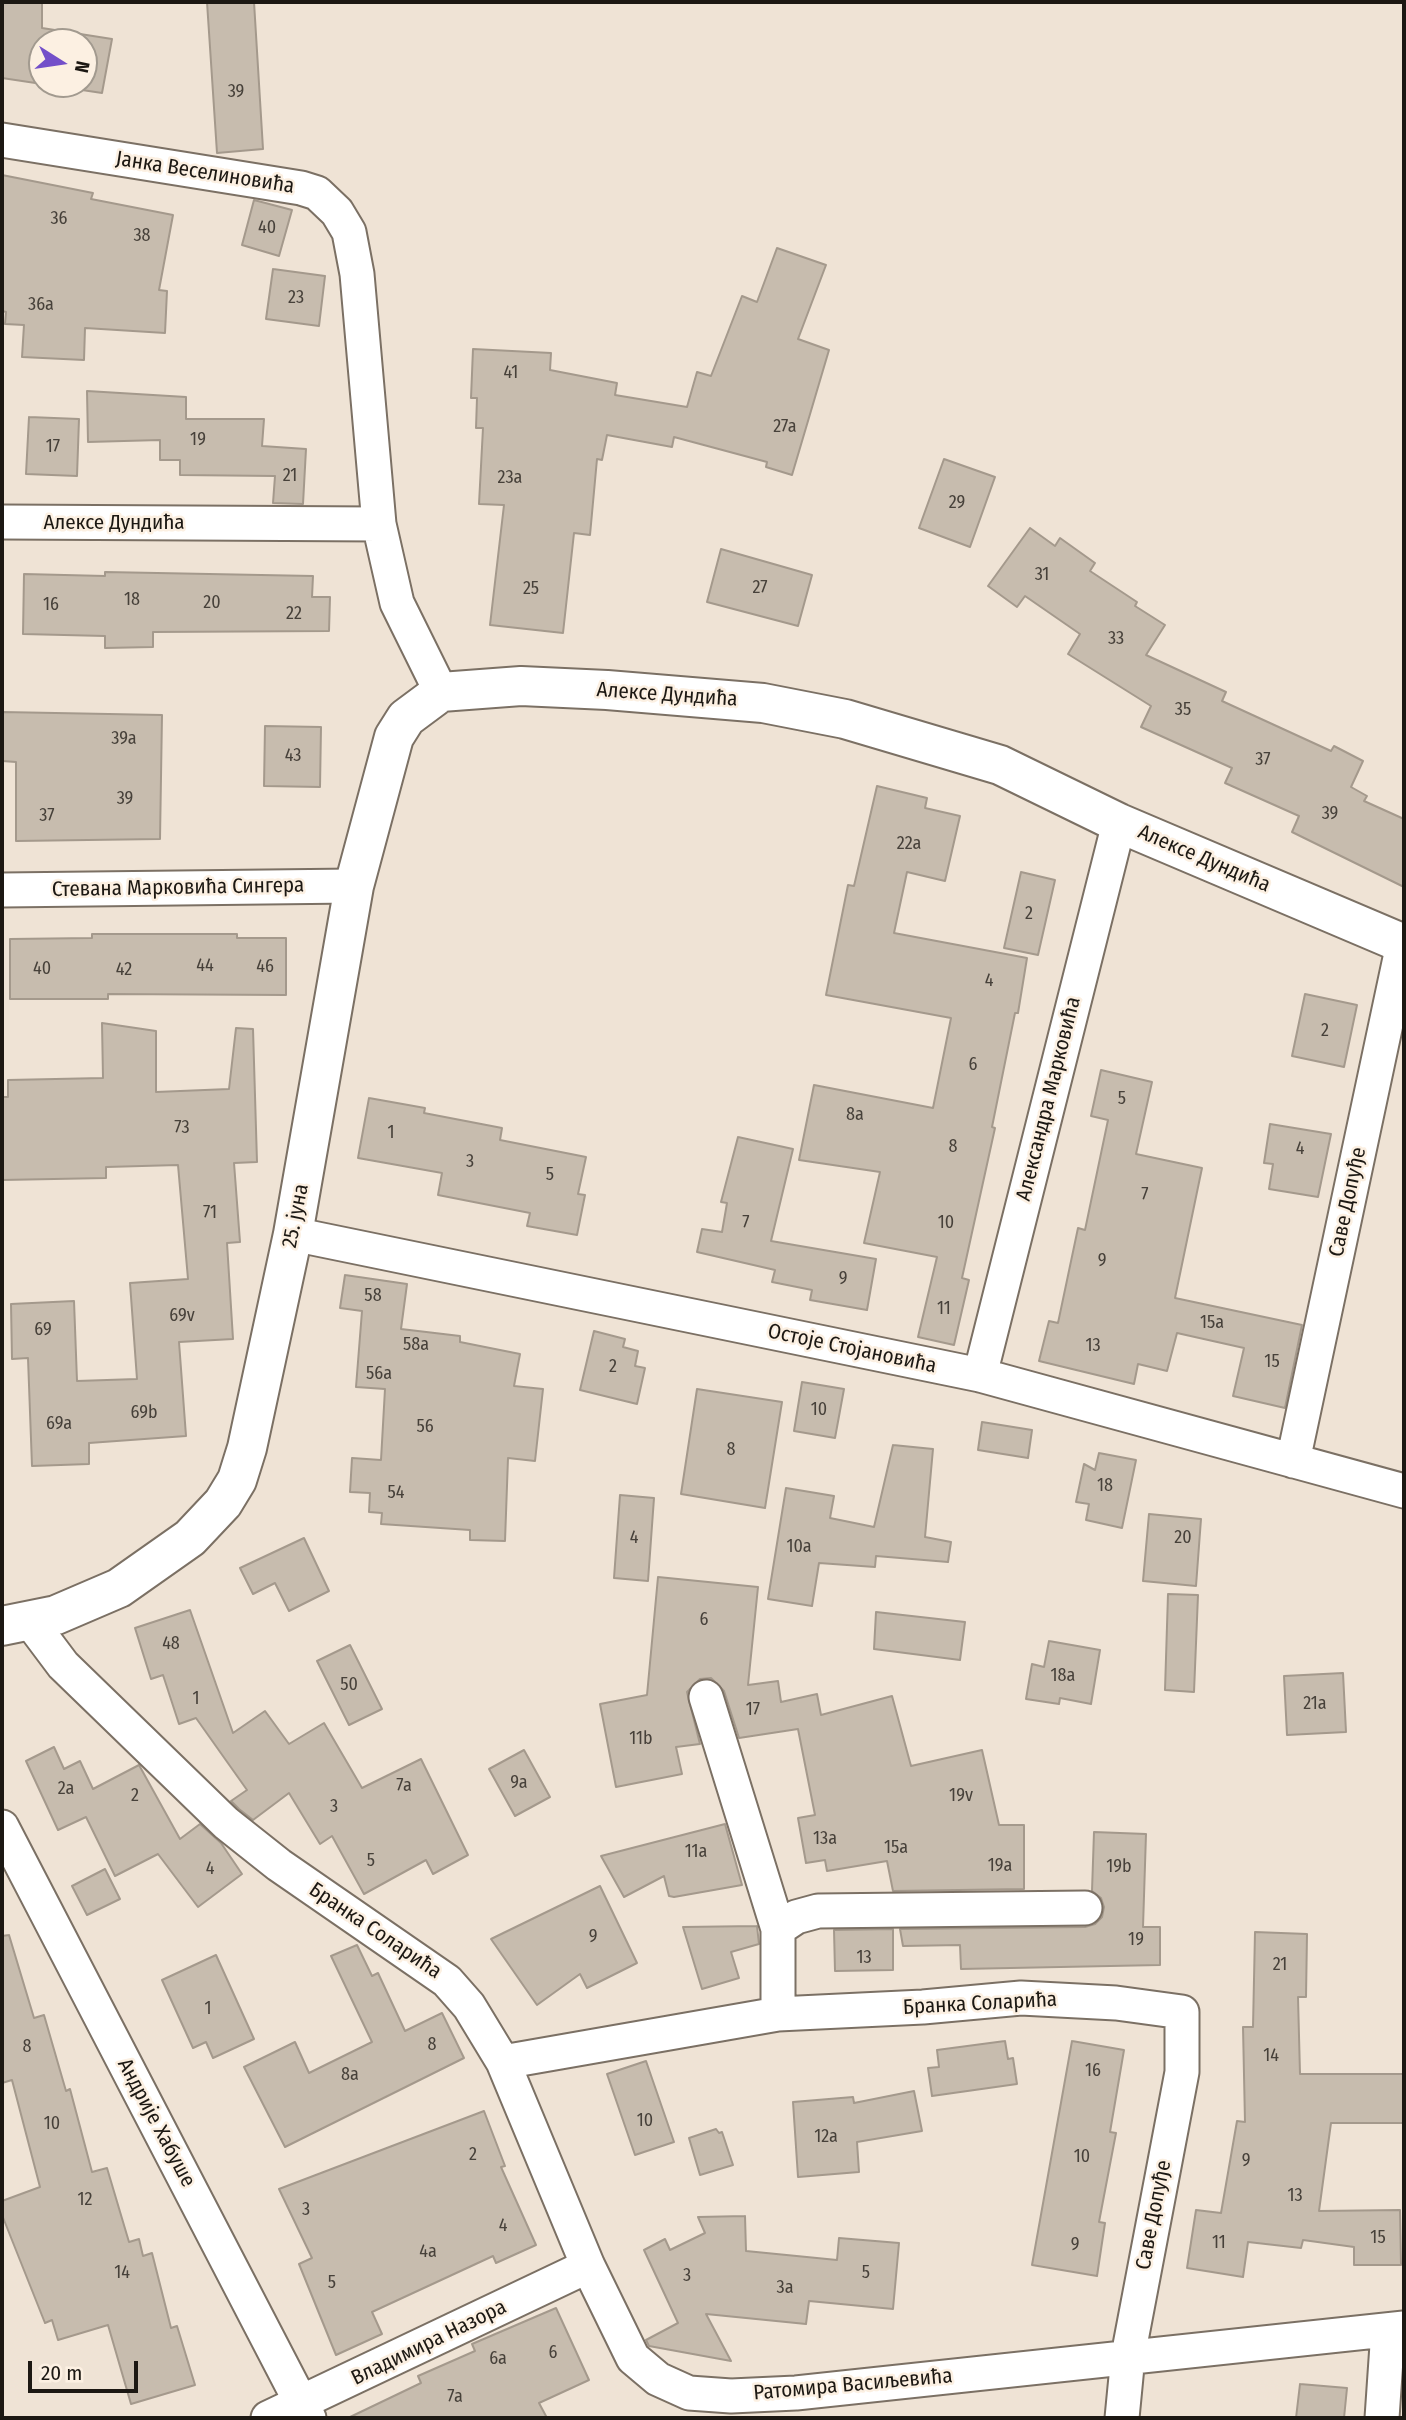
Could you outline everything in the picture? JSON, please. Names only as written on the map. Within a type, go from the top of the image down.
[{"type":"street","name":"Јанка Веселиновића","points":[[2,140],[301,188],[317,193],[337,212],[349,232],[357,274],[379,524]]},
{"type":"street","name":"Алексе Дундића","points":[[2,522],[379,524]]},
{"type":"street","points":[[379,524],[397,603],[441,692]]},
{"type":"street","name":"Алексе Дундића","points":[[441,692],[521,686],[763,703],[845,719],[1000,765],[1119,823],[1404,944]]},
{"type":"street","name":"25. јуна","points":[[16,1623],[81,1606],[119,1588],[190,1538],[223,1503],[237,1480],[247,1448],[293,1234],[354,886],[394,737],[406,718],[441,692]]},
{"type":"street","name":"Александра Марковића","points":[[980,1375],[1119,823]]},
{"type":"street","name":"Стевана Марковића Сингера","points":[[2,890],[354,886]]},
{"type":"street","name":"Саве Допуђе","points":[[1293,1461],[1404,944]]},
{"type":"street","name":"Остоје Стојановића","points":[[293,1234],[980,1375],[1404,1491]]},
{"type":"street","name":"Бранка Соларића","points":[[16,1623],[226,1823],[279,1866],[447,1981],[470,2006],[503,2062],[778,2014],[1021,1998],[1116,2003],[1182,2012]]},
{"type":"street","points":[[706,1697],[778,1929],[778,2014]]},
{"type":"street","name":"Андрије Хабуше","points":[[2,1827],[306,2411]]},
{"type":"street","points":[[778,1929],[796,1917],[818,1911],[1085,1908]]},
{"type":"street","name":"Саве Допуђе","points":[[1122,2418],[1128,2356],[1182,2071],[1182,2012]]},
{"type":"street","name":"Ратомира Васиљевића","points":[[503,2062],[588,2266],[632,2358],[658,2379],[689,2393],[731,2396],[796,2393],[1396,2329]]},
{"type":"street","name":"Владимира Назора","points":[[268,2418],[306,2411],[588,2266]]},
{"type":"street","points":[[1382,2418],[1396,2329]]},
{"type":"building","points":[[2,2],[42,2],[42,28],[28,28],[28,82],[2,78]]},
{"type":"building","points":[[207,2],[254,2],[263,149],[217,153]]},
{"type":"building","points":[[98,37],[112,39],[102,93],[98,92]]},
{"type":"building","points":[[2,175],[93,193],[91,199],[173,215],[159,290],[167,291],[165,333],[85,328],[84,360],[22,357],[24,325],[5,324],[6,312],[2,311]]},
{"type":"building","points":[[254,200],[292,210],[279,256],[242,245]]},
{"type":"building","points":[[777,248],[826,265],[798,339],[829,350],[792,475],[766,467],[767,462],[674,437],[672,447],[607,435],[602,460],[597,459],[590,535],[574,533],[563,633],[490,625],[504,505],[479,504],[483,428],[476,428],[477,398],[471,398],[473,349],[551,353],[550,370],[617,383],[615,395],[687,407],[697,372],[711,376],[742,296],[757,302]]},
{"type":"building","points":[[273,269],[325,276],[319,326],[266,319]]},
{"type":"building","points":[[87,391],[186,397],[186,419],[264,419],[262,446],[306,449],[303,504],[273,503],[275,476],[180,475],[180,460],[160,460],[160,440],[88,442]]},
{"type":"building","points":[[29,417],[79,419],[77,476],[26,474]]},
{"type":"building","points":[[944,459],[995,477],[970,547],[919,528]]},
{"type":"building","points":[[1030,528],[1055,546],[1060,538],[1095,563],[1090,571],[1137,602],[1135,606],[1165,625],[1146,655],[1226,692],[1222,701],[1331,751],[1334,746],[1363,761],[1351,787],[1367,796],[1364,801],[1404,819],[1404,887],[1292,832],[1299,816],[1225,783],[1232,768],[1141,727],[1151,706],[1068,654],[1080,634],[1025,596],[1017,607],[988,586]]},
{"type":"building","points":[[721,549],[812,575],[798,626],[707,602]]},
{"type":"building","points":[[105,572],[313,576],[312,597],[330,597],[329,631],[153,632],[153,647],[105,648],[105,636],[23,634],[24,574],[105,576]]},
{"type":"building","points":[[2,712],[162,715],[160,839],[16,841],[16,762],[2,761]]},
{"type":"building","points":[[265,726],[321,727],[320,787],[264,786]]},
{"type":"building","points":[[877,786],[927,798],[925,808],[960,816],[945,881],[907,872],[894,933],[1027,958],[1018,1013],[1015,1013],[992,1127],[995,1128],[962,1278],[969,1280],[954,1345],[918,1337],[937,1257],[864,1243],[880,1172],[799,1160],[814,1085],[933,1108],[951,1018],[826,995],[848,885],[854,886]]},
{"type":"building","points":[[1021,872],[1055,880],[1038,955],[1004,948]]},
{"type":"building","points":[[92,934],[237,934],[237,938],[286,938],[286,995],[108,994],[108,999],[10,999],[10,939],[92,938]]},
{"type":"building","points":[[1305,994],[1357,1005],[1344,1067],[1292,1056]]},
{"type":"building","points":[[102,1023],[156,1031],[156,1092],[229,1089],[236,1028],[253,1029],[257,1162],[234,1163],[240,1242],[227,1243],[233,1339],[179,1342],[186,1436],[89,1443],[89,1464],[32,1466],[28,1358],[12,1359],[11,1304],[74,1301],[77,1381],[137,1379],[130,1283],[188,1279],[178,1165],[106,1167],[106,1178],[2,1180],[2,1097],[8,1097],[8,1080],[103,1078]]},
{"type":"building","points":[[1101,1070],[1152,1082],[1136,1154],[1202,1168],[1175,1298],[1302,1325],[1285,1408],[1233,1396],[1244,1348],[1177,1333],[1167,1371],[1138,1364],[1134,1384],[1039,1361],[1049,1321],[1058,1323],[1078,1228],[1085,1230],[1108,1120],[1091,1116]]},
{"type":"building","points":[[369,1098],[425,1108],[424,1113],[502,1128],[500,1140],[586,1157],[578,1194],[585,1195],[577,1235],[527,1226],[530,1213],[438,1195],[442,1173],[358,1158]]},
{"type":"building","points":[[1270,1124],[1331,1134],[1318,1197],[1269,1189],[1273,1164],[1264,1163]]},
{"type":"building","points":[[738,1137],[793,1149],[771,1241],[876,1259],[867,1310],[810,1300],[812,1290],[772,1282],[775,1270],[697,1252],[702,1229],[722,1232],[727,1203],[721,1202]]},
{"type":"building","points":[[345,1275],[407,1284],[401,1329],[460,1336],[460,1342],[520,1354],[514,1386],[543,1389],[535,1461],[508,1458],[505,1541],[470,1540],[470,1530],[381,1524],[382,1513],[369,1512],[370,1493],[350,1492],[352,1458],[381,1460],[385,1389],[356,1387],[362,1311],[340,1308]]},
{"type":"building","points":[[594,1331],[625,1339],[623,1347],[638,1351],[635,1366],[645,1368],[637,1404],[580,1390]]},
{"type":"building","points":[[802,1382],[844,1389],[835,1438],[794,1431]]},
{"type":"building","points":[[697,1389],[782,1402],[765,1508],[681,1494]]},
{"type":"building","points":[[982,1422],[1032,1430],[1028,1458],[978,1450]]},
{"type":"building","points":[[893,1445],[933,1449],[925,1537],[951,1542],[948,1562],[876,1556],[875,1567],[819,1563],[812,1606],[768,1599],[786,1488],[834,1496],[830,1518],[874,1527]]},
{"type":"building","points":[[1099,1453],[1136,1460],[1122,1528],[1086,1520],[1089,1504],[1076,1502],[1084,1464],[1095,1470]]},
{"type":"building","points":[[620,1495],[654,1498],[648,1581],[614,1578]]},
{"type":"building","points":[[1149,1514],[1201,1519],[1196,1586],[1143,1581]]},
{"type":"building","points":[[304,1538],[329,1591],[289,1611],[275,1583],[253,1594],[240,1568]]},
{"type":"building","points":[[658,1577],[758,1587],[748,1685],[778,1681],[781,1702],[817,1694],[821,1715],[892,1696],[911,1766],[982,1750],[999,1825],[1024,1825],[1024,1889],[893,1891],[887,1861],[827,1871],[825,1860],[806,1863],[798,1818],[815,1815],[798,1729],[739,1738],[724,1691],[711,1678],[700,1679],[687,1692],[700,1744],[676,1747],[682,1774],[616,1787],[600,1704],[647,1695]]},
{"type":"building","points":[[1168,1594],[1198,1595],[1194,1692],[1165,1690]]},
{"type":"building","points":[[190,1610],[233,1733],[265,1711],[289,1744],[324,1723],[362,1788],[421,1759],[468,1855],[433,1874],[426,1860],[364,1894],[332,1836],[320,1844],[289,1793],[253,1820],[239,1809],[231,1801],[247,1790],[196,1718],[179,1724],[163,1675],[151,1679],[135,1628]]},
{"type":"building","points":[[876,1612],[965,1622],[960,1660],[874,1649]]},
{"type":"building","points":[[1049,1641],[1100,1650],[1091,1704],[1060,1698],[1059,1704],[1026,1699],[1032,1664],[1044,1667]]},
{"type":"building","points":[[350,1645],[382,1709],[349,1725],[317,1661]]},
{"type":"building","points":[[1343,1673],[1346,1732],[1287,1735],[1284,1676]]},
{"type":"building","points":[[54,1747],[64,1769],[80,1761],[93,1789],[139,1765],[180,1839],[200,1824],[221,1843],[242,1874],[198,1907],[158,1854],[115,1876],[86,1817],[58,1830],[26,1761]]},
{"type":"building","points":[[524,1750],[550,1797],[515,1816],[489,1769]]},
{"type":"building","points":[[725,1824],[742,1885],[674,1897],[669,1896],[664,1876],[624,1897],[601,1856]]},
{"type":"building","points":[[1094,1832],[1146,1834],[1143,1927],[1160,1927],[1160,1965],[961,1969],[960,1945],[903,1946],[900,1929],[1085,1927],[1095,1924],[1102,1917],[1104,1907],[1101,1898],[1092,1891]]},
{"type":"building","points":[[105,1869],[120,1899],[87,1915],[72,1886]]},
{"type":"building","points":[[600,1886],[637,1963],[587,1988],[580,1974],[537,2005],[491,1939]]},
{"type":"building","points":[[757,1926],[759,1944],[731,1952],[739,1978],[702,1989],[683,1927]]},
{"type":"building","points":[[893,1929],[893,1970],[835,1971],[834,1930]]},
{"type":"building","points":[[1255,1932],[1307,1934],[1306,1997],[1298,1997],[1300,2074],[1404,2074],[1404,2123],[1331,2123],[1319,2211],[1400,2210],[1401,2265],[1354,2265],[1354,2247],[1303,2240],[1301,2248],[1248,2242],[1243,2277],[1187,2268],[1196,2210],[1221,2213],[1237,2121],[1245,2122],[1243,2027],[1253,2027]]},
{"type":"building","points":[[9,1935],[34,2018],[44,2015],[66,2091],[70,2089],[92,2172],[107,2168],[129,2242],[139,2239],[143,2256],[152,2253],[171,2328],[177,2326],[195,2385],[131,2404],[108,2325],[58,2340],[52,2320],[45,2323],[2,2215],[2,2201],[40,2187],[12,2080],[2,2083],[2,1936]]},
{"type":"building","points":[[357,1945],[372,1976],[378,1973],[405,2031],[442,2013],[464,2058],[285,2147],[244,2067],[295,2042],[309,2073],[372,2042],[331,1956]]},
{"type":"building","points":[[216,1955],[254,2039],[213,2058],[206,2042],[193,2048],[162,1980]]},
{"type":"building","points":[[1005,2041],[1008,2059],[1013,2058],[1017,2084],[932,2096],[928,2068],[939,2067],[937,2050]]},
{"type":"building","points":[[1072,2041],[1124,2050],[1110,2132],[1116,2133],[1099,2222],[1105,2223],[1097,2276],[1032,2265]]},
{"type":"building","points":[[646,2061],[674,2142],[635,2155],[607,2074]]},
{"type":"building","points":[[914,2091],[922,2131],[857,2142],[859,2172],[798,2177],[793,2102],[853,2097],[854,2103]]},
{"type":"building","points":[[484,2111],[505,2166],[501,2167],[536,2245],[496,2263],[493,2256],[372,2312],[382,2334],[336,2355],[299,2264],[312,2258],[279,2189]]},
{"type":"building","points":[[716,2129],[719,2133],[722,2132],[733,2165],[700,2175],[689,2138]]},
{"type":"building","points":[[745,2216],[746,2251],[837,2260],[839,2238],[899,2243],[893,2309],[809,2301],[806,2324],[706,2314],[731,2361],[649,2346],[646,2340],[678,2323],[644,2250],[665,2239],[670,2250],[705,2233],[698,2217]]},
{"type":"building","points":[[556,2308],[589,2380],[539,2403],[547,2418],[348,2418],[421,2383],[418,2376],[475,2351],[472,2344]]},
{"type":"building","points":[[1300,2384],[1347,2388],[1344,2418],[1296,2418]]}]
